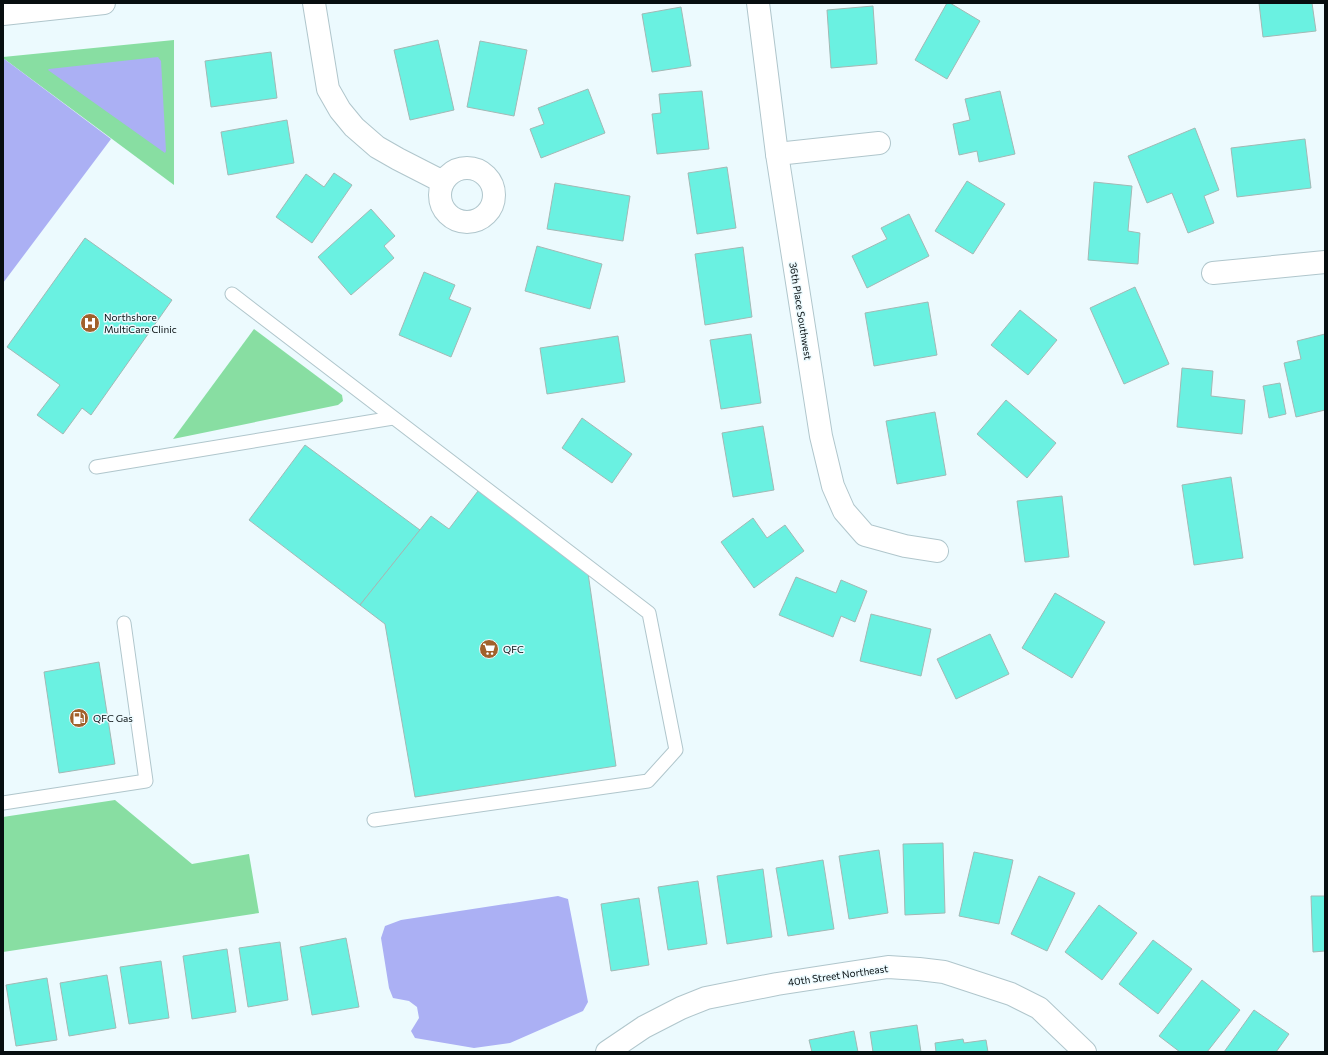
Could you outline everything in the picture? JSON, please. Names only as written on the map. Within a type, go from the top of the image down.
[{"type":"street","points":[[3,14],[104,3]]},
{"type":"street","points":[[314,3],[328,89],[340,110],[354,127],[377,147],[443,182]]},
{"type":"street","name":"36th Place Southwest","points":[[758,3],[777,154],[821,436],[833,486],[844,511],[865,535],[905,546],[937,551]]},
{"type":"street","points":[[777,154],[879,143]]},
{"type":"street","points":[[1213,273],[1325,262]]},
{"type":"street","name":"40th Street Northeast","points":[[607,1052],[644,1027],[681,1008],[706,998],[778,984],[888,967],[944,972],[1011,994],[1039,1008],[1085,1052]]},
{"type":"lane","points":[[232,294],[649,613],[676,750],[648,781],[374,820]]},
{"type":"lane","points":[[96,467],[394,418]]},
{"type":"lane","points":[[3,803],[146,782],[124,623]]},
{"type":"green space","points":[[174,40],[174,185],[3,58],[3,57]]},
{"type":"green space","points":[[254,329],[342,395],[343,401],[338,405],[173,439]]},
{"type":"green space","points":[[115,800],[192,864],[249,854],[259,913],[3,952],[3,817]]},
{"type":"water","points":[[158,57],[161,61],[165,153],[48,70],[49,69]]},
{"type":"water","points":[[3,58],[111,139],[3,283]]},
{"type":"water","points":[[558,896],[568,899],[588,1002],[583,1011],[510,1043],[474,1048],[415,1038],[411,1031],[419,1018],[417,1007],[409,1001],[393,998],[389,988],[381,938],[385,926],[401,920]]},
{"type":"building","points":[[947,3],[950,3],[980,21],[947,79],[915,60]]},
{"type":"building","points":[[1259,3],[1312,3],[1316,31],[1263,37]]},
{"type":"building","points":[[873,6],[877,64],[831,68],[827,10]]},
{"type":"building","points":[[681,7],[691,66],[652,72],[642,14]]},
{"type":"building","points":[[438,40],[454,110],[410,120],[394,50]]},
{"type":"building","points":[[480,41],[527,50],[514,116],[467,107]]},
{"type":"building","points":[[271,52],[277,98],[211,107],[205,61]]},
{"type":"building","points":[[588,89],[605,133],[541,158],[530,129],[544,124],[538,108]]},
{"type":"building","points":[[702,91],[709,149],[657,154],[652,114],[661,113],[659,94]]},
{"type":"building","points":[[1000,91],[1015,154],[979,162],[977,151],[959,155],[953,124],[970,120],[965,99]]},
{"type":"building","points":[[287,120],[294,163],[228,175],[221,132]]},
{"type":"building","points":[[1195,128],[1219,190],[1204,196],[1214,223],[1188,233],[1172,193],[1147,203],[1128,156]]},
{"type":"building","points":[[1305,139],[1311,188],[1237,197],[1231,148]]},
{"type":"building","points":[[727,167],[736,228],[697,234],[688,173]]},
{"type":"building","points":[[334,173],[352,185],[312,243],[276,217],[306,174],[324,187]]},
{"type":"building","points":[[967,181],[1005,204],[973,254],[935,231]]},
{"type":"building","points":[[1094,182],[1132,186],[1128,231],[1140,233],[1138,264],[1088,260]]},
{"type":"building","points":[[555,183],[630,196],[623,241],[547,229]]},
{"type":"building","points":[[371,209],[395,236],[384,246],[394,258],[351,295],[318,257]]},
{"type":"building","points":[[909,214],[929,256],[867,288],[852,256],[887,239],[881,228]]},
{"type":"building","name":"Northshore MultiCare Clinic","points":[[85,238],[172,300],[91,415],[82,408],[63,434],[37,415],[60,385],[7,347]]},
{"type":"building","points":[[537,246],[602,264],[590,309],[525,291]]},
{"type":"building","points":[[743,247],[752,317],[705,325],[695,254]]},
{"type":"building","points":[[424,272],[455,285],[449,299],[471,308],[451,357],[399,335]]},
{"type":"building","points":[[1135,287],[1169,364],[1124,384],[1090,308]]},
{"type":"building","points":[[928,302],[937,355],[874,366],[865,313]]},
{"type":"building","points":[[1020,310],[1057,340],[1028,375],[991,345]]},
{"type":"building","points":[[751,334],[761,403],[721,409],[710,340]]},
{"type":"building","points":[[1325,334],[1325,410],[1296,417],[1284,363],[1301,359],[1297,341]]},
{"type":"building","points":[[618,336],[625,382],[547,394],[540,348]]},
{"type":"building","points":[[1182,368],[1213,371],[1211,396],[1245,400],[1242,434],[1177,427]]},
{"type":"building","points":[[1280,383],[1286,414],[1269,418],[1263,386]]},
{"type":"building","points":[[1006,400],[1056,443],[1027,478],[977,434]]},
{"type":"building","points":[[935,412],[946,475],[897,484],[886,421]]},
{"type":"building","points":[[582,418],[632,454],[612,483],[562,448]]},
{"type":"building","points":[[763,426],[774,490],[733,497],[722,433]]},
{"type":"building","points":[[305,445],[420,530],[360,605],[249,520]]},
{"type":"building","points":[[1231,477],[1243,558],[1194,565],[1182,485]]},
{"type":"building","points":[[478,491],[588,573],[616,766],[415,797],[385,624],[360,605],[431,516],[449,529]]},
{"type":"building","points":[[1062,496],[1069,557],[1025,562],[1017,501]]},
{"type":"building","points":[[753,518],[767,538],[785,525],[804,551],[754,588],[721,542]]},
{"type":"building","points":[[796,577],[836,593],[841,580],[867,591],[855,622],[841,616],[833,637],[779,615]]},
{"type":"building","points":[[1055,593],[1105,622],[1072,678],[1022,648]]},
{"type":"building","points":[[871,614],[931,629],[921,676],[860,661]]},
{"type":"building","points":[[990,634],[1009,674],[956,699],[937,659]]},
{"type":"building","name":"QFC Gas","points":[[99,662],[115,764],[59,773],[44,672]]},
{"type":"building","points":[[943,843],[945,913],[905,915],[903,844]]},
{"type":"building","points":[[879,850],[888,913],[849,919],[839,856]]},
{"type":"building","points":[[974,852],[1013,860],[999,924],[959,916]]},
{"type":"building","points":[[823,860],[834,929],[788,936],[776,868]]},
{"type":"building","points":[[763,869],[772,937],[727,944],[717,876]]},
{"type":"building","points":[[1039,876],[1075,893],[1047,951],[1011,934]]},
{"type":"building","points":[[698,881],[707,944],[668,950],[658,887]]},
{"type":"building","points":[[1311,896],[1325,896],[1325,951],[1313,952]]},
{"type":"building","points":[[639,898],[649,965],[611,971],[601,904]]},
{"type":"building","points":[[1099,905],[1137,933],[1102,980],[1065,952]]},
{"type":"building","points":[[346,938],[359,1007],[312,1015],[300,947]]},
{"type":"building","points":[[1153,940],[1192,969],[1158,1014],[1119,984]]},
{"type":"building","points":[[280,942],[288,1000],[248,1007],[239,948]]},
{"type":"building","points":[[227,949],[236,1012],[192,1019],[183,956]]},
{"type":"building","points":[[161,961],[169,1018],[129,1024],[120,967]]},
{"type":"building","points":[[107,975],[116,1028],[69,1036],[60,983]]},
{"type":"building","points":[[47,978],[57,1040],[16,1046],[6,985]]},
{"type":"building","points":[[1202,980],[1240,1010],[1207,1052],[1180,1052],[1159,1036]]},
{"type":"building","points":[[1254,1010],[1289,1034],[1276,1052],[1224,1052]]},
{"type":"building","points":[[917,1025],[921,1052],[873,1052],[870,1032]]},
{"type":"building","points":[[854,1031],[858,1052],[812,1052],[809,1040]]},
{"type":"building","points":[[963,1039],[964,1043],[986,1040],[988,1052],[936,1052],[935,1043]]},
{"type":"place","name":"Northshore MultiCare Clinic","points":[[90,323]]},
{"type":"place","name":"QFC","points":[[489,649]]},
{"type":"place","name":"QFC Gas","points":[[79,718]]}]
